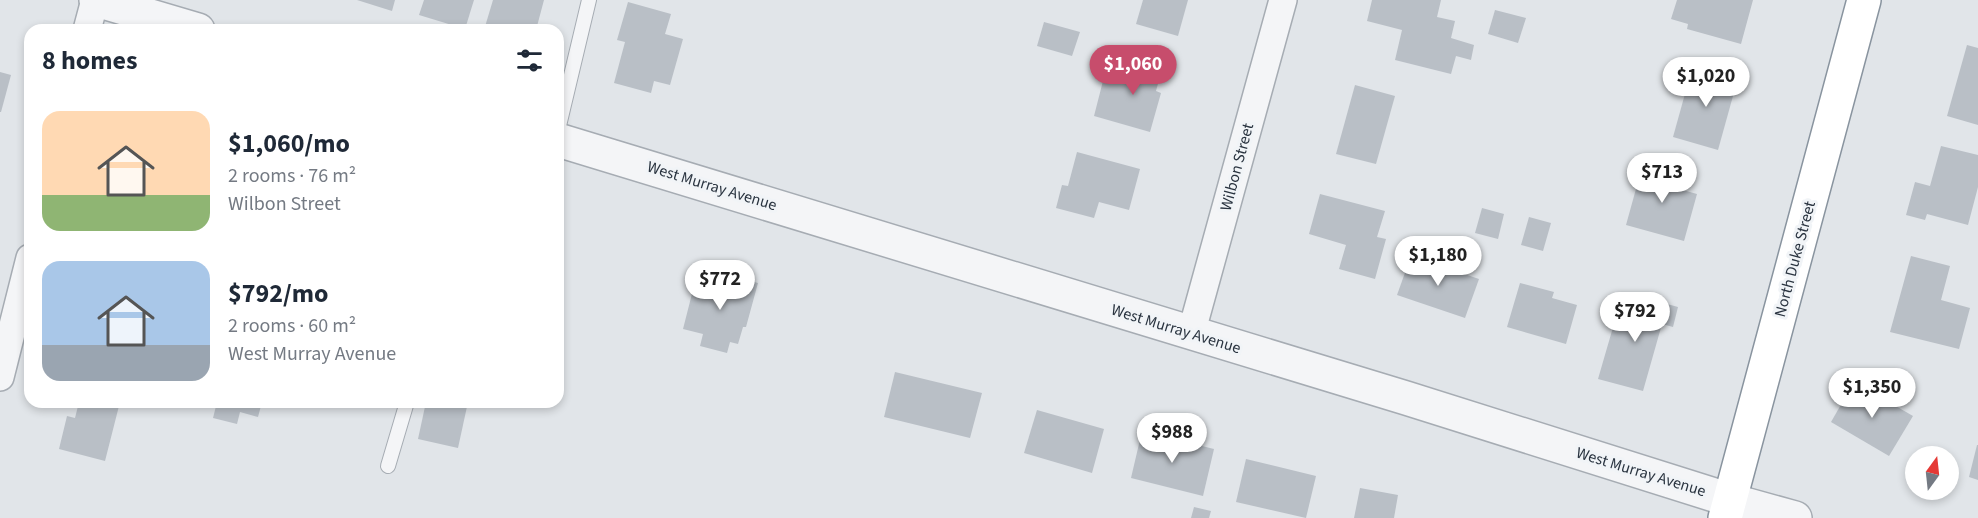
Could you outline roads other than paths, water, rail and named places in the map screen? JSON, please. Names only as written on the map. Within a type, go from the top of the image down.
[{"type":"highway","name":"North Duke Street","points":[[1728,509],[1864,0]]},
{"type":"street","points":[[89,24],[96,0],[178,24]]},
{"type":"street","name":"Wilbon Street","points":[[1191,334],[1283,0]]},
{"type":"street","name":"West Murray Avenue","points":[[564,142],[1417,402],[1728,509],[1795,518]]},
{"type":"street","points":[[0,377],[24,282]]},
{"type":"lane","points":[[564,105],[589,0]]},
{"type":"lane","points":[[388,466],[405,408]]}]
